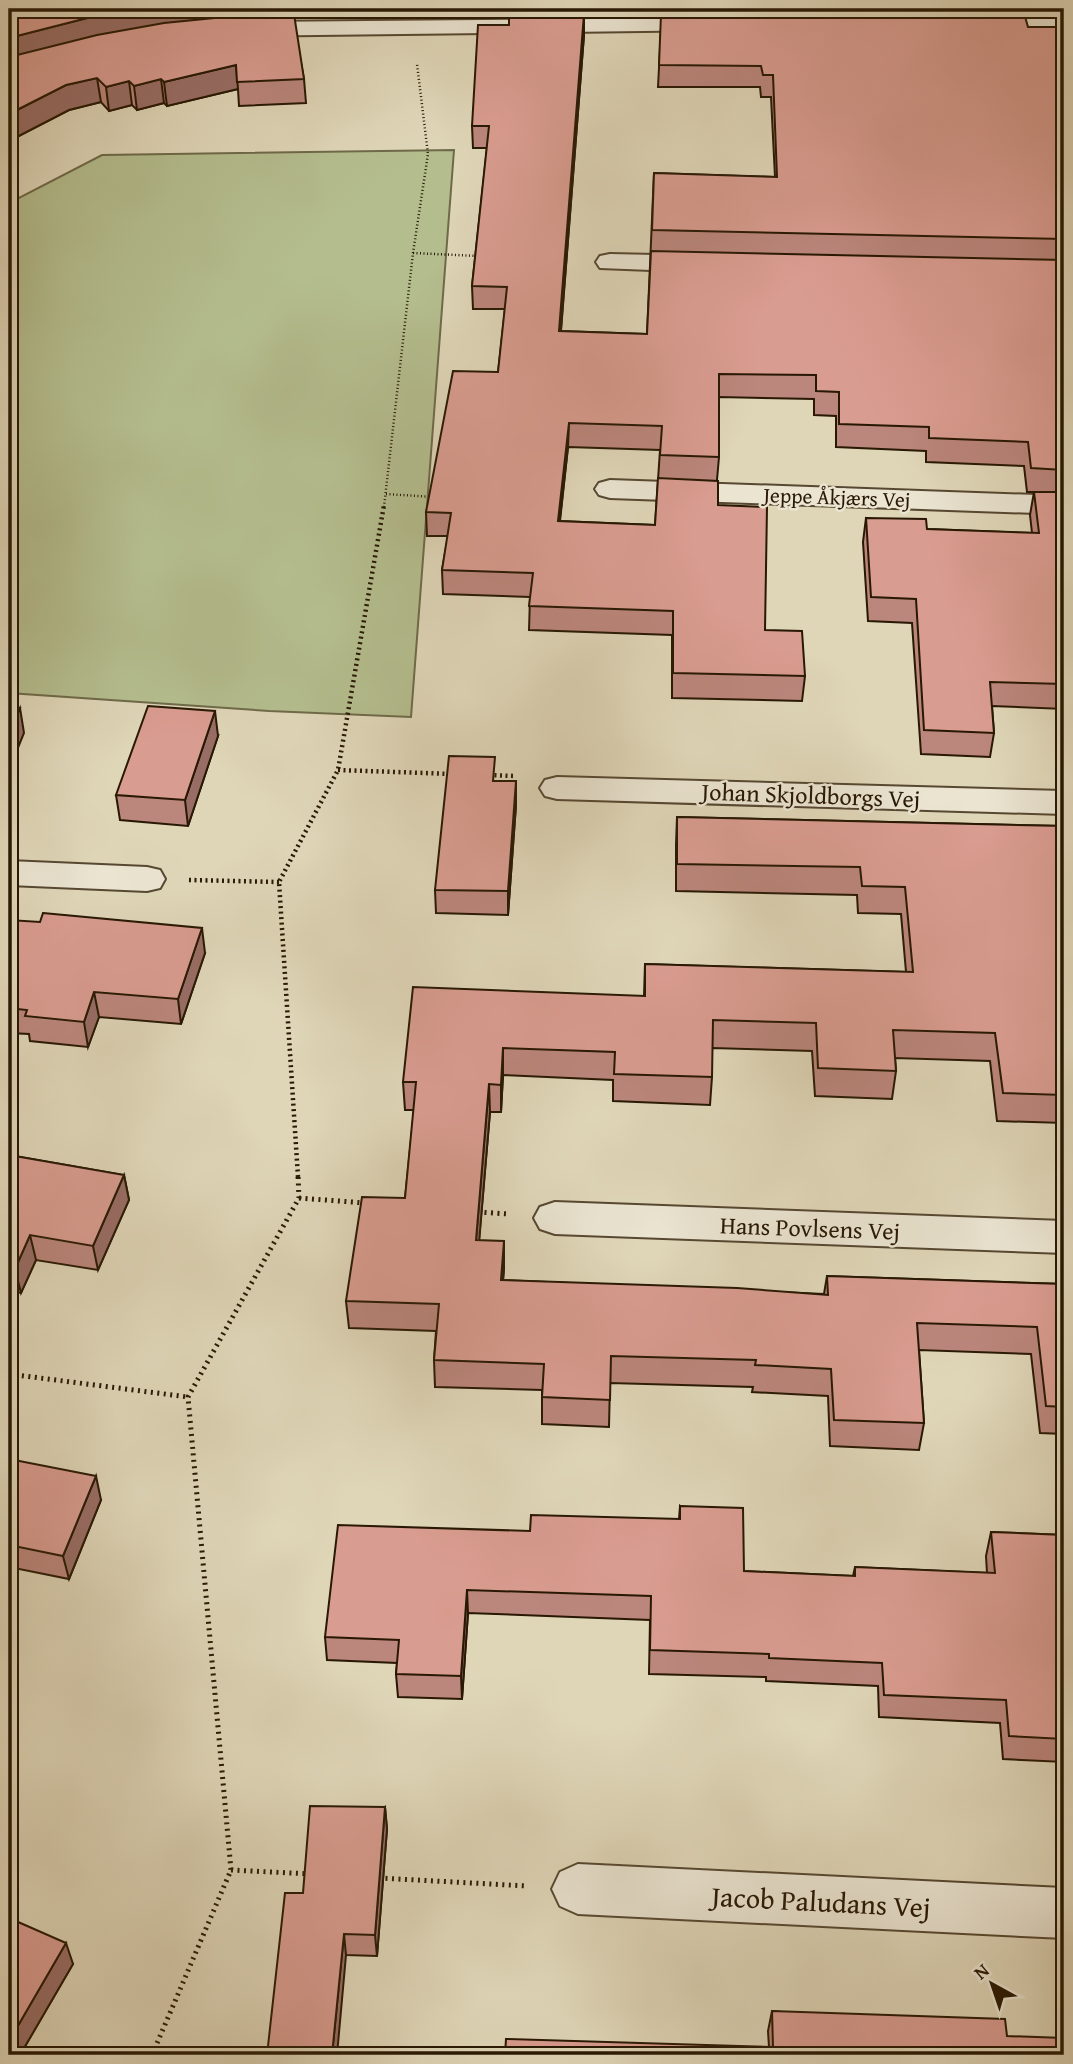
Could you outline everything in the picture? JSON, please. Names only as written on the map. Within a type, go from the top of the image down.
[{"type":"street","points":[[220,32],[412,26],[731,25]]},
{"type":"street","points":[[953,25],[1064,25]]},
{"type":"street","points":[[610,262],[734,265]]},
{"type":"street","name":"Jeppe Åkjærs Vej","points":[[610,489],[1064,505]]},
{"type":"street","name":"Johan Skjoldborgs Vej","points":[[557,788],[1064,803]]},
{"type":"street","points":[[9,873],[147,879]]},
{"type":"street","name":"Hans Povlsens Vej","points":[[555,1218],[1064,1237]]},
{"type":"street","name":"Jacob Paludans Vej","points":[[578,1889],[1064,1913]]},
{"type":"path","points":[[152,2055],[231,1870],[188,1397],[299,1198],[279,882],[338,769],[386,494],[413,253],[428,154],[412,26]]},
{"type":"path","points":[[413,253],[478,256]]},
{"type":"path","points":[[386,494],[438,497]]},
{"type":"path","points":[[338,769],[457,774]]},
{"type":"path","points":[[484,775],[537,777],[557,788]]},
{"type":"path","points":[[147,879],[279,882]]},
{"type":"path","points":[[299,1198],[367,1203]]},
{"type":"path","points":[[474,1212],[555,1218]]},
{"type":"path","points":[[9,1374],[188,1397]]},
{"type":"path","points":[[231,1870],[314,1874]]},
{"type":"path","points":[[370,1877],[578,1889]]},
{"type":"green space","points":[[454,150],[411,717],[269,711],[9,693],[9,203],[102,155]]},
{"type":"building","points":[[9,9],[136,9],[95,16],[9,38]]},
{"type":"building","points":[[1024,13],[1028,27],[1064,27],[1064,239],[652,230],[654,173],[777,177],[773,75],[763,75],[761,66],[659,65],[661,14]]},
{"type":"building","points":[[294,14],[304,79],[237,82],[236,65],[164,82],[161,79],[134,86],[129,81],[106,87],[97,78],[66,85],[9,114],[9,57],[97,35],[164,23],[245,15]]},
{"type":"building","points":[[509,14],[584,14],[559,331],[647,334],[651,251],[1064,260],[1064,470],[1031,468],[1028,442],[929,438],[929,427],[839,424],[839,392],[816,391],[816,375],[719,374],[719,457],[660,455],[662,426],[569,423],[558,521],[655,525],[658,478],[718,481],[718,505],[767,507],[765,630],[802,631],[805,676],[673,673],[673,611],[529,606],[533,573],[442,570],[451,513],[426,512],[453,371],[498,372],[507,287],[472,286],[489,126],[472,126],[478,25],[509,25]]},
{"type":"building","points":[[1034,492],[1064,492],[1064,684],[990,682],[994,733],[924,730],[916,599],[871,597],[866,518],[926,519],[927,529],[1039,533]]},
{"type":"building","points":[[148,706],[215,711],[185,800],[116,795]]},
{"type":"building","points":[[9,708],[20,708],[9,734]]},
{"type":"building","points":[[449,756],[495,757],[493,781],[516,781],[508,891],[435,890]]},
{"type":"building","points":[[677,817],[1064,826],[1064,1095],[1003,1093],[995,1033],[893,1030],[896,1071],[818,1068],[816,1023],[713,1020],[712,1077],[614,1074],[615,1052],[503,1048],[501,1085],[489,1084],[476,1240],[504,1241],[501,1280],[737,1288],[828,1295],[827,1276],[1064,1284],[1064,1407],[1046,1406],[1037,1327],[917,1323],[924,1423],[834,1420],[831,1369],[755,1365],[756,1360],[611,1356],[610,1400],[542,1397],[544,1364],[434,1360],[439,1304],[346,1301],[362,1197],[405,1198],[416,1082],[403,1082],[413,987],[645,996],[645,964],[913,972],[905,887],[862,886],[860,867],[677,864]]},
{"type":"building","points":[[43,913],[202,928],[178,999],[94,992],[84,1022],[25,1016],[27,1010],[9,1008],[9,920],[40,922]]},
{"type":"building","points":[[9,1155],[124,1175],[93,1246],[30,1235],[15,1269],[9,1268]]},
{"type":"building","points":[[9,1459],[96,1476],[63,1556],[9,1545]]},
{"type":"building","points":[[680,1506],[743,1508],[744,1571],[855,1576],[855,1567],[995,1573],[991,1532],[1064,1535],[1064,1739],[1009,1736],[1006,1700],[884,1695],[882,1663],[769,1658],[769,1654],[650,1650],[651,1596],[467,1590],[461,1676],[396,1674],[399,1640],[325,1637],[338,1525],[530,1531],[531,1515],[680,1519]]},
{"type":"building","points":[[310,1806],[385,1807],[375,1935],[344,1934],[332,2055],[267,2055],[285,1893],[303,1893]]},
{"type":"building","points":[[9,1918],[66,1943],[12,2036],[9,2035]]},
{"type":"building","points":[[772,2011],[1005,2019],[1007,2036],[1064,2038],[1064,2055],[505,2055],[506,2039],[773,2047]]}]
